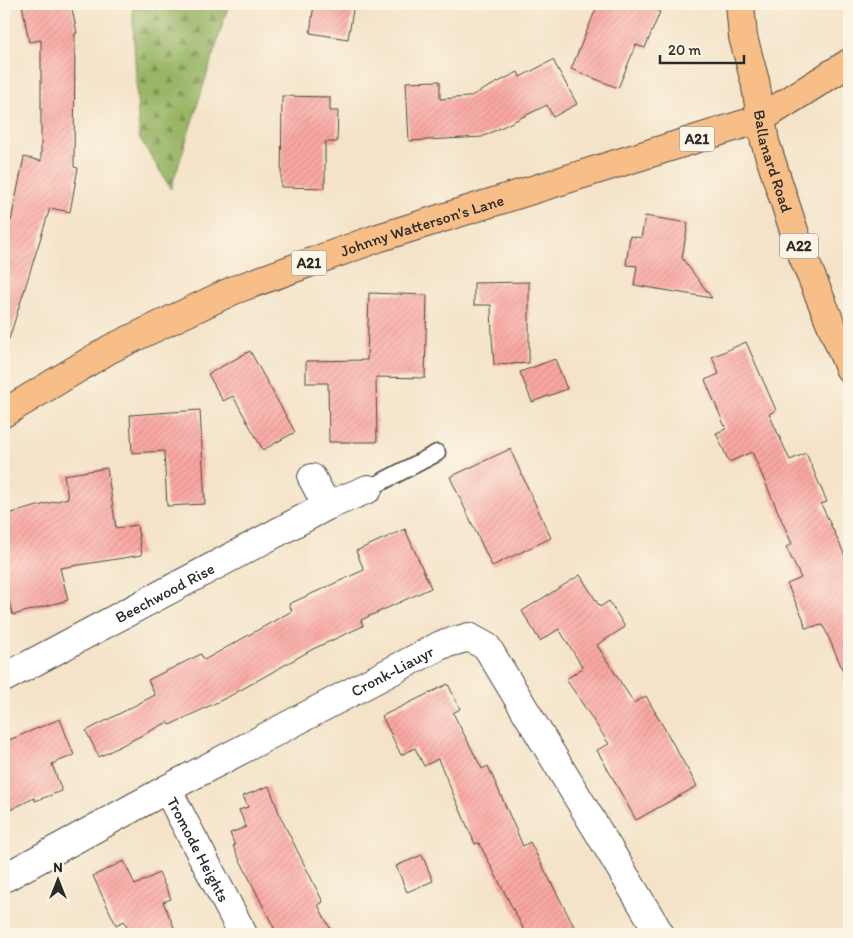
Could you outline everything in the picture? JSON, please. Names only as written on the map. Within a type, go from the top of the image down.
[{"type":"main road","name":"Ballanard Road","points":[[740,4],[743,37],[755,81],[765,142],[800,249],[849,368]]},
{"type":"main road","name":"Johnny Watterson's Lane","points":[[4,413],[110,349],[234,290],[378,238],[760,119],[849,63]]},
{"type":"street","points":[[312,478],[327,506]]},
{"type":"street","name":"Beechwood Rise","points":[[4,678],[327,506],[368,489]]},
{"type":"street","name":"Cronk-Liauyr","points":[[4,878],[167,789],[441,645],[469,637],[487,647],[660,934]]},
{"type":"street","name":"Tromode Heights","points":[[167,789],[243,934]]},
{"type":"lane","name":"Beechwood Rise","points":[[368,489],[437,453]]},
{"type":"green space","points":[[132,4],[229,4],[171,189],[139,137]]},
{"type":"building","points":[[22,4],[71,4],[77,33],[75,33],[74,167],[78,168],[70,212],[50,208],[9,339],[4,339],[4,219],[11,221],[24,157],[41,161],[41,40],[29,42]]},
{"type":"building","points":[[314,4],[354,4],[348,39],[310,33]]},
{"type":"building","points":[[598,4],[641,4],[660,12],[645,48],[636,45],[618,88],[571,69]]},
{"type":"building","points":[[553,60],[577,104],[553,117],[547,105],[482,137],[409,141],[406,82],[440,81],[440,99],[469,97],[518,72],[520,77]]},
{"type":"building","points":[[282,96],[330,97],[330,111],[338,111],[337,142],[325,142],[325,188],[281,187]]},
{"type":"building","points":[[645,216],[688,223],[682,258],[712,298],[634,285],[637,266],[626,265],[630,236],[641,238]]},
{"type":"building","points":[[529,282],[529,363],[494,365],[491,305],[474,305],[474,283]]},
{"type":"building","points":[[369,293],[427,295],[425,378],[376,377],[377,442],[329,442],[328,383],[306,383],[306,361],[367,360]]},
{"type":"building","points":[[746,342],[776,410],[769,414],[790,460],[806,453],[827,502],[821,504],[849,564],[849,684],[823,625],[805,628],[803,618],[787,584],[801,578],[786,547],[792,544],[752,452],[729,462],[716,433],[726,429],[705,380],[719,374],[712,357]]},
{"type":"building","points":[[250,351],[295,432],[263,450],[233,396],[223,401],[208,374]]},
{"type":"building","points":[[555,359],[567,389],[532,402],[520,372]]},
{"type":"building","points":[[200,410],[205,504],[167,506],[164,451],[132,453],[130,415]]},
{"type":"building","points":[[510,449],[551,538],[492,566],[450,477]]},
{"type":"building","points":[[107,468],[116,528],[137,525],[142,555],[60,568],[68,600],[13,615],[4,584],[4,515],[68,498],[64,475]]},
{"type":"building","points":[[405,529],[431,588],[361,620],[363,626],[313,649],[230,696],[170,725],[168,722],[99,757],[86,731],[155,695],[148,680],[201,654],[204,660],[292,611],[289,604],[364,570],[356,551]]},
{"type":"building","points":[[580,575],[600,607],[609,601],[625,627],[597,645],[634,703],[646,696],[697,786],[636,820],[597,750],[609,744],[566,679],[583,668],[559,629],[540,641],[522,611]]},
{"type":"building","points":[[448,684],[460,709],[453,713],[482,769],[488,766],[523,846],[530,842],[578,934],[526,934],[479,843],[475,844],[438,759],[424,766],[415,748],[401,755],[382,716]]},
{"type":"building","points":[[60,719],[74,755],[52,764],[62,791],[35,801],[34,798],[4,813],[4,742]]},
{"type":"building","points":[[269,786],[281,818],[323,902],[318,905],[333,934],[277,934],[233,846],[235,846],[230,833],[246,827],[239,810],[248,807],[243,796]]},
{"type":"building","points":[[422,855],[433,881],[407,892],[396,866]]},
{"type":"building","points":[[124,861],[135,885],[159,873],[171,899],[163,902],[177,934],[130,934],[124,921],[116,925],[93,876]]}]
